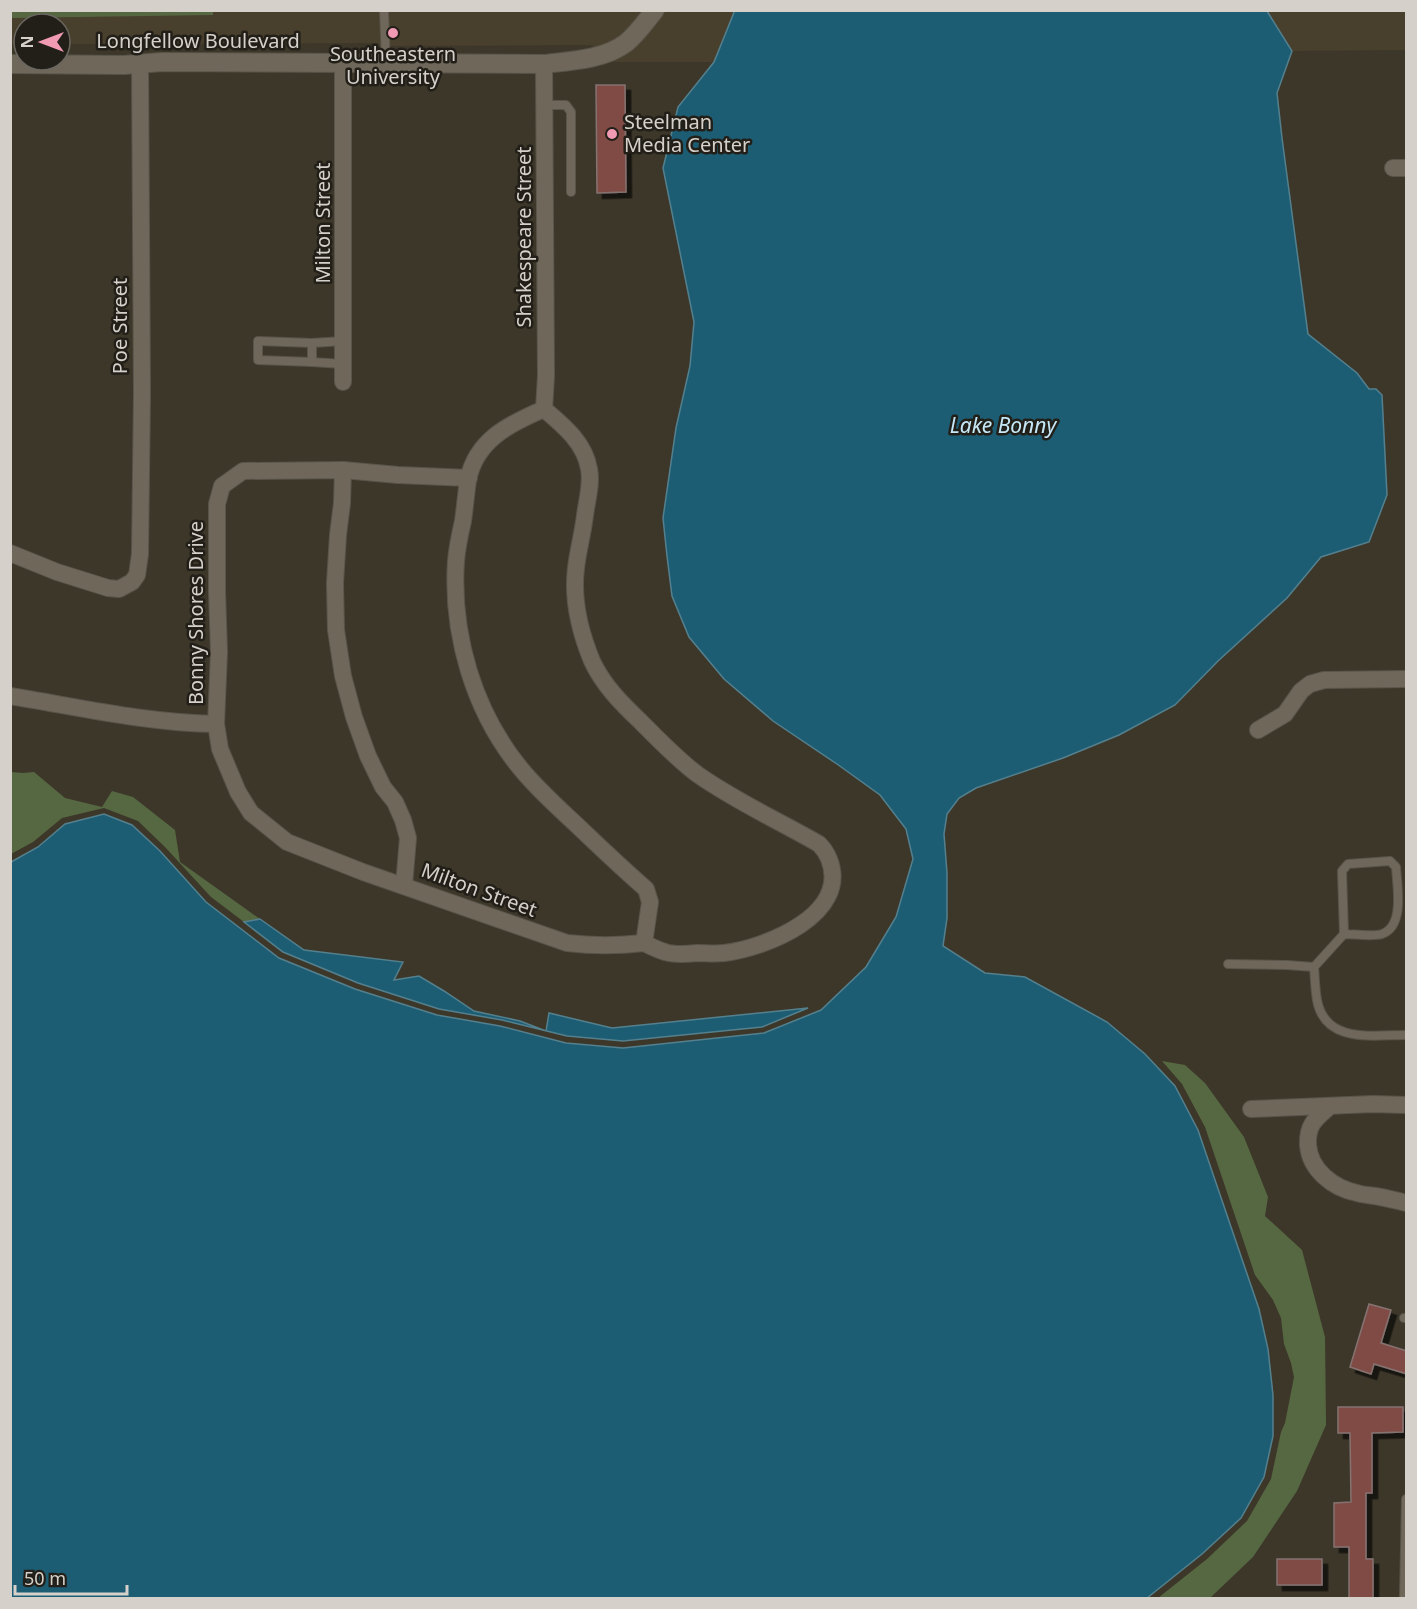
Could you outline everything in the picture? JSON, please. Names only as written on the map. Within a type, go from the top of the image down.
[{"type":"street","name":"Longfellow Boulevard","points":[[10,64],[162,62],[544,64],[580,60],[609,52],[626,42],[655,10]]},
{"type":"street","name":"Poe Street","points":[[10,553],[57,572],[108,588],[119,589],[128,585],[137,575],[140,554],[142,393],[140,63]]},
{"type":"street","name":"Milton Street","points":[[343,63],[343,382]]},
{"type":"street","name":"Shakespeare Street","points":[[544,64],[546,376],[544,409]]},
{"type":"street","points":[[544,409],[575,437],[589,469],[575,589],[578,615],[593,664],[606,685],[621,702],[694,772],[819,844],[829,858],[833,876],[830,893],[822,907],[807,920],[778,938],[724,953],[665,953],[644,943],[650,902],[646,889],[541,791],[520,768],[484,712],[466,663],[458,622],[455,588],[456,559],[469,478],[477,454],[489,441],[506,427],[544,409]]},
{"type":"street","name":"Milton Street","points":[[343,470],[335,582],[336,630],[343,676],[357,726],[383,787],[395,802],[408,838],[404,885],[567,943],[594,946],[644,943]]},
{"type":"street","name":"Bonny Shores Drive","points":[[404,885],[363,872],[287,842],[252,813],[238,792],[220,749],[216,724],[219,652],[217,504],[222,486],[243,471],[343,470],[469,478]]},
{"type":"street","points":[[1258,730],[1285,714],[1301,691],[1311,684],[1324,680],[1407,679]]},
{"type":"street","points":[[10,696],[152,720],[187,724],[216,724]]},
{"type":"street","points":[[1251,1109],[1373,1104],[1407,1105]]},
{"type":"street","points":[[1329,1107],[1314,1119],[1308,1134],[1309,1154],[1318,1172],[1333,1184],[1355,1193],[1407,1203]]},
{"type":"lane","points":[[384,10],[386,63]]},
{"type":"lane","points":[[544,105],[566,105],[571,112],[571,192]]},
{"type":"lane","points":[[343,341],[312,343],[258,341],[258,360],[343,364]]},
{"type":"lane","points":[[312,343],[312,362]]},
{"type":"lane","points":[[1344,934],[1381,935],[1389,930],[1398,913],[1396,867],[1390,861],[1348,864],[1342,871],[1344,934],[1314,967],[1317,1002],[1326,1021],[1334,1029],[1351,1035],[1407,1035]]},
{"type":"lane","points":[[1228,964],[1314,967]]},
{"type":"lane","points":[[1404,1599],[1407,1499]]},
{"type":"shaded area","name":"Southeastern University","points":[[10,11],[735,11],[714,62],[615,62],[591,45],[72,44],[72,12],[12,12],[11,44]]},
{"type":"shaded area","points":[[1267,11],[1406,11],[1406,50],[1292,51]]},
{"type":"green space","points":[[11,10],[213,11],[213,15],[72,17],[72,12],[12,12],[12,18],[10,18]]},
{"type":"green space","points":[[11,772],[34,772],[65,798],[102,807],[112,791],[133,797],[175,830],[180,862],[260,919],[244,922],[211,897],[138,821],[104,808],[62,818],[33,842],[11,854]]},
{"type":"green space","points":[[1162,1061],[1185,1065],[1205,1083],[1244,1137],[1268,1197],[1265,1216],[1302,1250],[1325,1337],[1326,1425],[1297,1491],[1253,1557],[1210,1598],[1158,1598],[1207,1559],[1247,1521],[1271,1479],[1294,1377],[1284,1344],[1281,1318],[1273,1300],[1255,1275],[1205,1127],[1182,1084]]},
{"type":"water","name":"Lake Bonny","points":[[735,10],[1267,11],[1292,51],[1277,93],[1308,334],[1357,373],[1369,389],[1376,389],[1382,395],[1387,495],[1369,542],[1321,557],[1287,598],[1218,661],[1175,705],[1119,735],[1063,758],[976,788],[959,798],[947,814],[944,834],[947,918],[943,946],[985,973],[1025,977],[1107,1022],[1145,1054],[1175,1086],[1198,1130],[1259,1309],[1268,1349],[1273,1395],[1273,1436],[1264,1477],[1241,1518],[1202,1554],[1147,1598],[11,1598],[11,862],[38,847],[65,824],[104,814],[132,825],[160,851],[206,902],[279,958],[355,989],[437,1015],[500,1026],[566,1043],[623,1048],[764,1033],[821,1010],[866,967],[896,917],[913,859],[906,829],[880,795],[773,721],[724,679],[689,637],[672,596],[663,518],[676,428],[690,366],[694,322],[663,168],[678,107],[714,62]]},
{"type":"water","points":[[260,919],[304,950],[403,962],[394,980],[419,976],[474,1011],[520,1021],[545,1031],[502,1020],[439,1009],[358,983],[283,952],[244,922]]},
{"type":"water","points":[[808,1008],[762,1027],[623,1041],[567,1036],[546,1031],[549,1013],[612,1028]]},
{"type":"building","points":[[596,85],[625,85],[626,192],[597,193]]},
{"type":"building","points":[[1369,1304],[1391,1310],[1381,1343],[1407,1351],[1407,1374],[1374,1364],[1371,1374],[1350,1367]]},
{"type":"building","points":[[1338,1407],[1403,1407],[1403,1432],[1372,1433],[1372,1493],[1366,1493],[1366,1559],[1373,1559],[1373,1599],[1349,1599],[1349,1547],[1334,1547],[1334,1503],[1351,1502],[1350,1433],[1338,1433]]},
{"type":"building","points":[[1277,1559],[1322,1559],[1322,1585],[1277,1585]]},
{"type":"place","name":"Southeastern University","points":[[393,33]]},
{"type":"place","name":"Steelman Media Center","points":[[612,134]]}]
